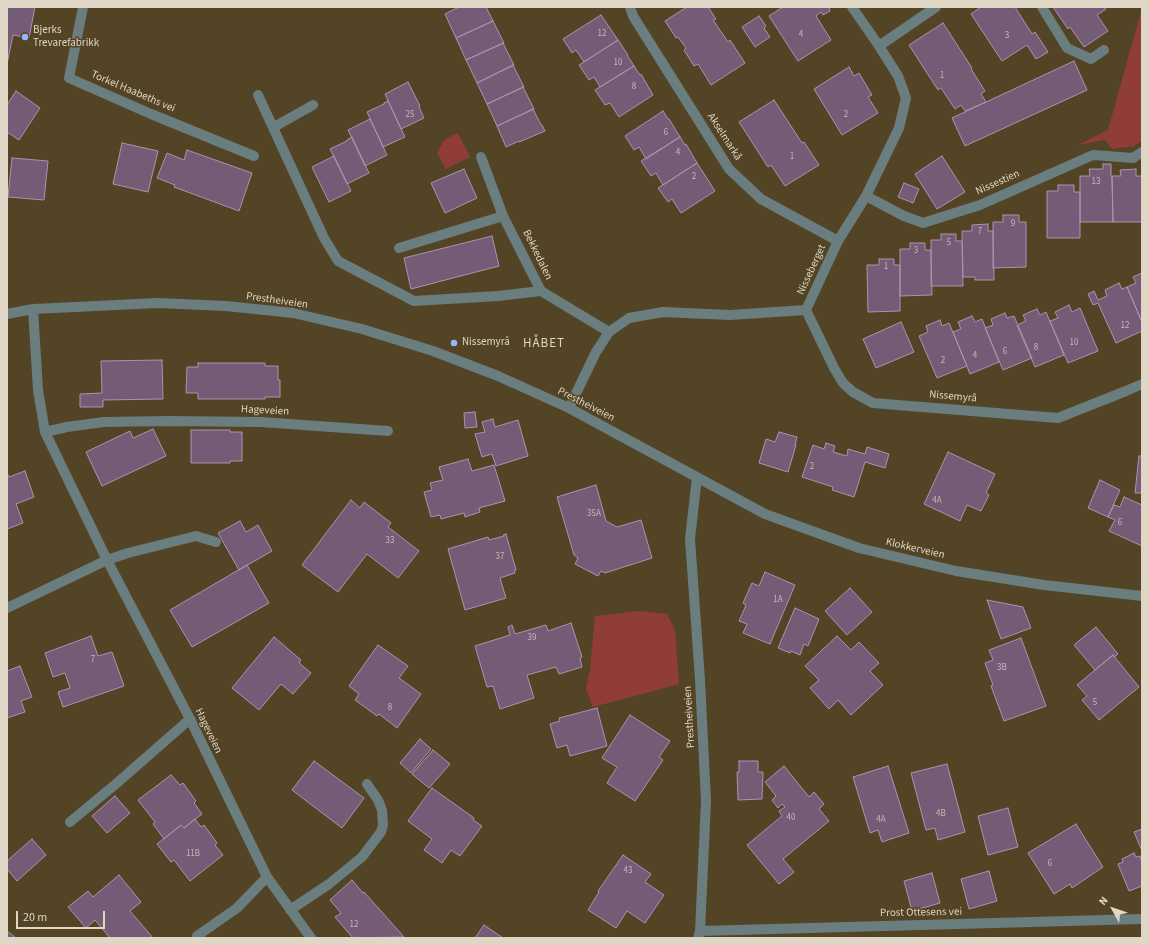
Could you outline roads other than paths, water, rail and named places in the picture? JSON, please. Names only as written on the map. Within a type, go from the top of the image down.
[{"type":"street","name":"Torkel Haabeths vei","points":[[83,7],[69,78],[151,114],[254,156]]},
{"type":"street","name":"Akselmarkå","points":[[630,7],[633,16],[729,169],[761,199],[838,241]]},
{"type":"street","name":"Nisseberget","points":[[569,408],[596,352],[609,332],[629,318],[662,312],[730,316],[806,310],[838,241],[866,196],[899,128],[906,98],[898,76],[852,7]]},
{"type":"street","points":[[879,46],[936,7]]},
{"type":"street","points":[[1042,7],[1067,48],[1091,59],[1104,50]]},
{"type":"street","points":[[258,95],[324,238],[338,261],[414,301],[498,296],[541,291]]},
{"type":"street","points":[[274,127],[313,105]]},
{"type":"street","name":"Nissestien","points":[[866,196],[904,216],[923,223],[980,205],[1093,155],[1133,158],[1142,152]]},
{"type":"street","name":"Bekkedalen","points":[[481,157],[503,216],[541,291],[609,332]]},
{"type":"street","points":[[399,248],[503,216]]},
{"type":"street","name":"Prestheiveien","points":[[7,314],[33,309],[158,303],[226,306],[293,313],[362,329],[433,350],[498,376],[569,408],[697,477],[690,539],[700,680],[706,801],[699,934]]},
{"type":"street","name":"Hageveien","points":[[33,309],[38,390],[45,432],[107,560],[190,719],[267,877],[311,938]]},
{"type":"street","name":"Nissemyrå","points":[[806,310],[834,368],[843,383],[853,392],[873,402],[1058,418],[1142,384]]},
{"type":"street","name":"Hageveien","points":[[45,432],[67,427],[104,422],[168,421],[261,422],[388,431]]},
{"type":"street","name":"Klokkerveien","points":[[697,477],[765,514],[859,548],[956,571],[1044,585],[1142,596]]},
{"type":"street","points":[[7,608],[107,560],[128,553],[196,536],[216,542]]},
{"type":"street","points":[[70,822],[190,719]]},
{"type":"street","points":[[290,910],[329,884],[362,856],[381,832],[383,825],[382,810],[378,800],[367,784]]},
{"type":"street","points":[[197,936],[237,908],[267,877]]},
{"type":"street","name":"Prost Ottesens vei","points":[[699,934],[1142,919]]},
{"type":"place","name":"Bjerks Trevarefabrikk","points":[[25,37]]},
{"type":"place","name":"Nissemyrå","points":[[454,343]]},
{"type":"district","name":"HÅBET","points":[[544,344]]}]
